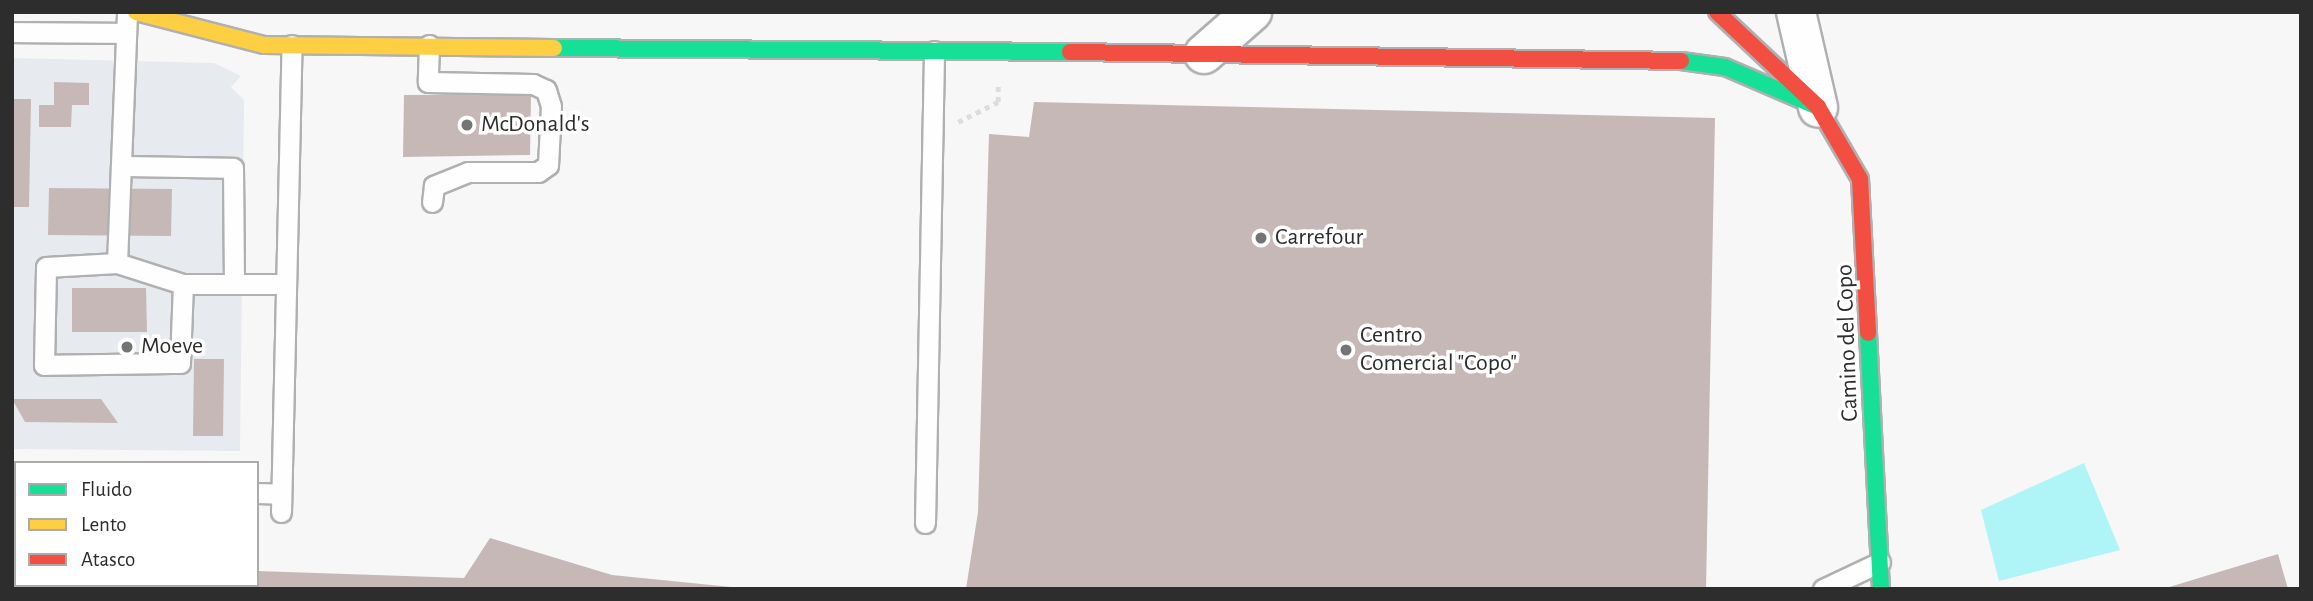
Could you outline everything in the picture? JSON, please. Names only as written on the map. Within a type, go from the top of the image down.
[{"type":"street","points":[[135,12],[264,45],[1661,58],[1725,67],[1818,107]]},
{"type":"street","points":[[1204,54],[1252,12]]},
{"type":"street","points":[[1797,12],[1818,107]]},
{"type":"street","name":"Camino del Copo","points":[[1733,21],[1818,107],[1860,178],[1881,589]]},
{"type":"lane","points":[[117,263],[127,12]]},
{"type":"lane","points":[[12,32],[127,33]]},
{"type":"lane","points":[[259,495],[281,503],[292,45]]},
{"type":"lane","points":[[429,45],[428,82],[533,84],[546,90],[551,106],[548,165],[538,172],[468,172],[434,186],[432,202]]},
{"type":"lane","points":[[925,523],[933,51]]},
{"type":"lane","points":[[121,166],[233,168],[234,284]]},
{"type":"lane","points":[[183,284],[180,363],[44,365],[46,267],[117,263],[183,284],[285,284]]},
{"type":"lane","points":[[1823,589],[1880,562]]},
{"type":"shaded area","name":"Moeve","points":[[12,58],[214,63],[241,76],[231,87],[244,100],[240,451],[12,449]]},
{"type":"water","points":[[2084,463],[2120,550],[1999,581],[1981,510]]},
{"type":"building","points":[[54,82],[89,83],[89,105],[72,105],[71,127],[39,127],[39,105],[54,105]]},
{"type":"building","name":"McDonald's","points":[[531,94],[530,155],[403,157],[404,95]]},
{"type":"building","points":[[12,99],[31,99],[29,207],[12,207]]},
{"type":"building","name":"Centro Comercial \"Copo\"","points":[[1034,102],[1715,118],[1706,589],[966,589],[978,512],[989,134],[1029,137]]},
{"type":"building","points":[[49,188],[172,189],[171,236],[48,235]]},
{"type":"building","points":[[72,288],[146,288],[147,332],[72,332]]},
{"type":"building","points":[[194,359],[224,359],[223,436],[193,436]]},
{"type":"building","points":[[12,399],[101,399],[118,423],[25,422]]},
{"type":"building","points":[[12,514],[14,587],[259,587],[259,571],[464,578],[490,538],[612,575],[751,589],[12,589]]},
{"type":"building","points":[[2278,554],[2288,589],[2166,589],[2166,588]]},
{"type":"traffic: fast","points":[[554,48],[1070,52]]},
{"type":"traffic: fast","points":[[1681,61],[1725,67],[1818,107]]},
{"type":"traffic: fast","points":[[1868,333],[1881,589]]},
{"type":"traffic: slow","points":[[136,12],[264,45],[554,48]]},
{"type":"traffic: jam","points":[[1717,12],[1818,107],[1860,179],[1868,333]]},
{"type":"traffic: jam","points":[[1070,52],[1681,61]]},
{"type":"place","name":"McDonald's","points":[[467,125]]},
{"type":"place","name":"Carrefour","points":[[1261,238]]},
{"type":"place","name":"Moeve","points":[[127,347]]},
{"type":"place","name":"Centro Comercial \"Copo\"","points":[[1346,350]]}]
